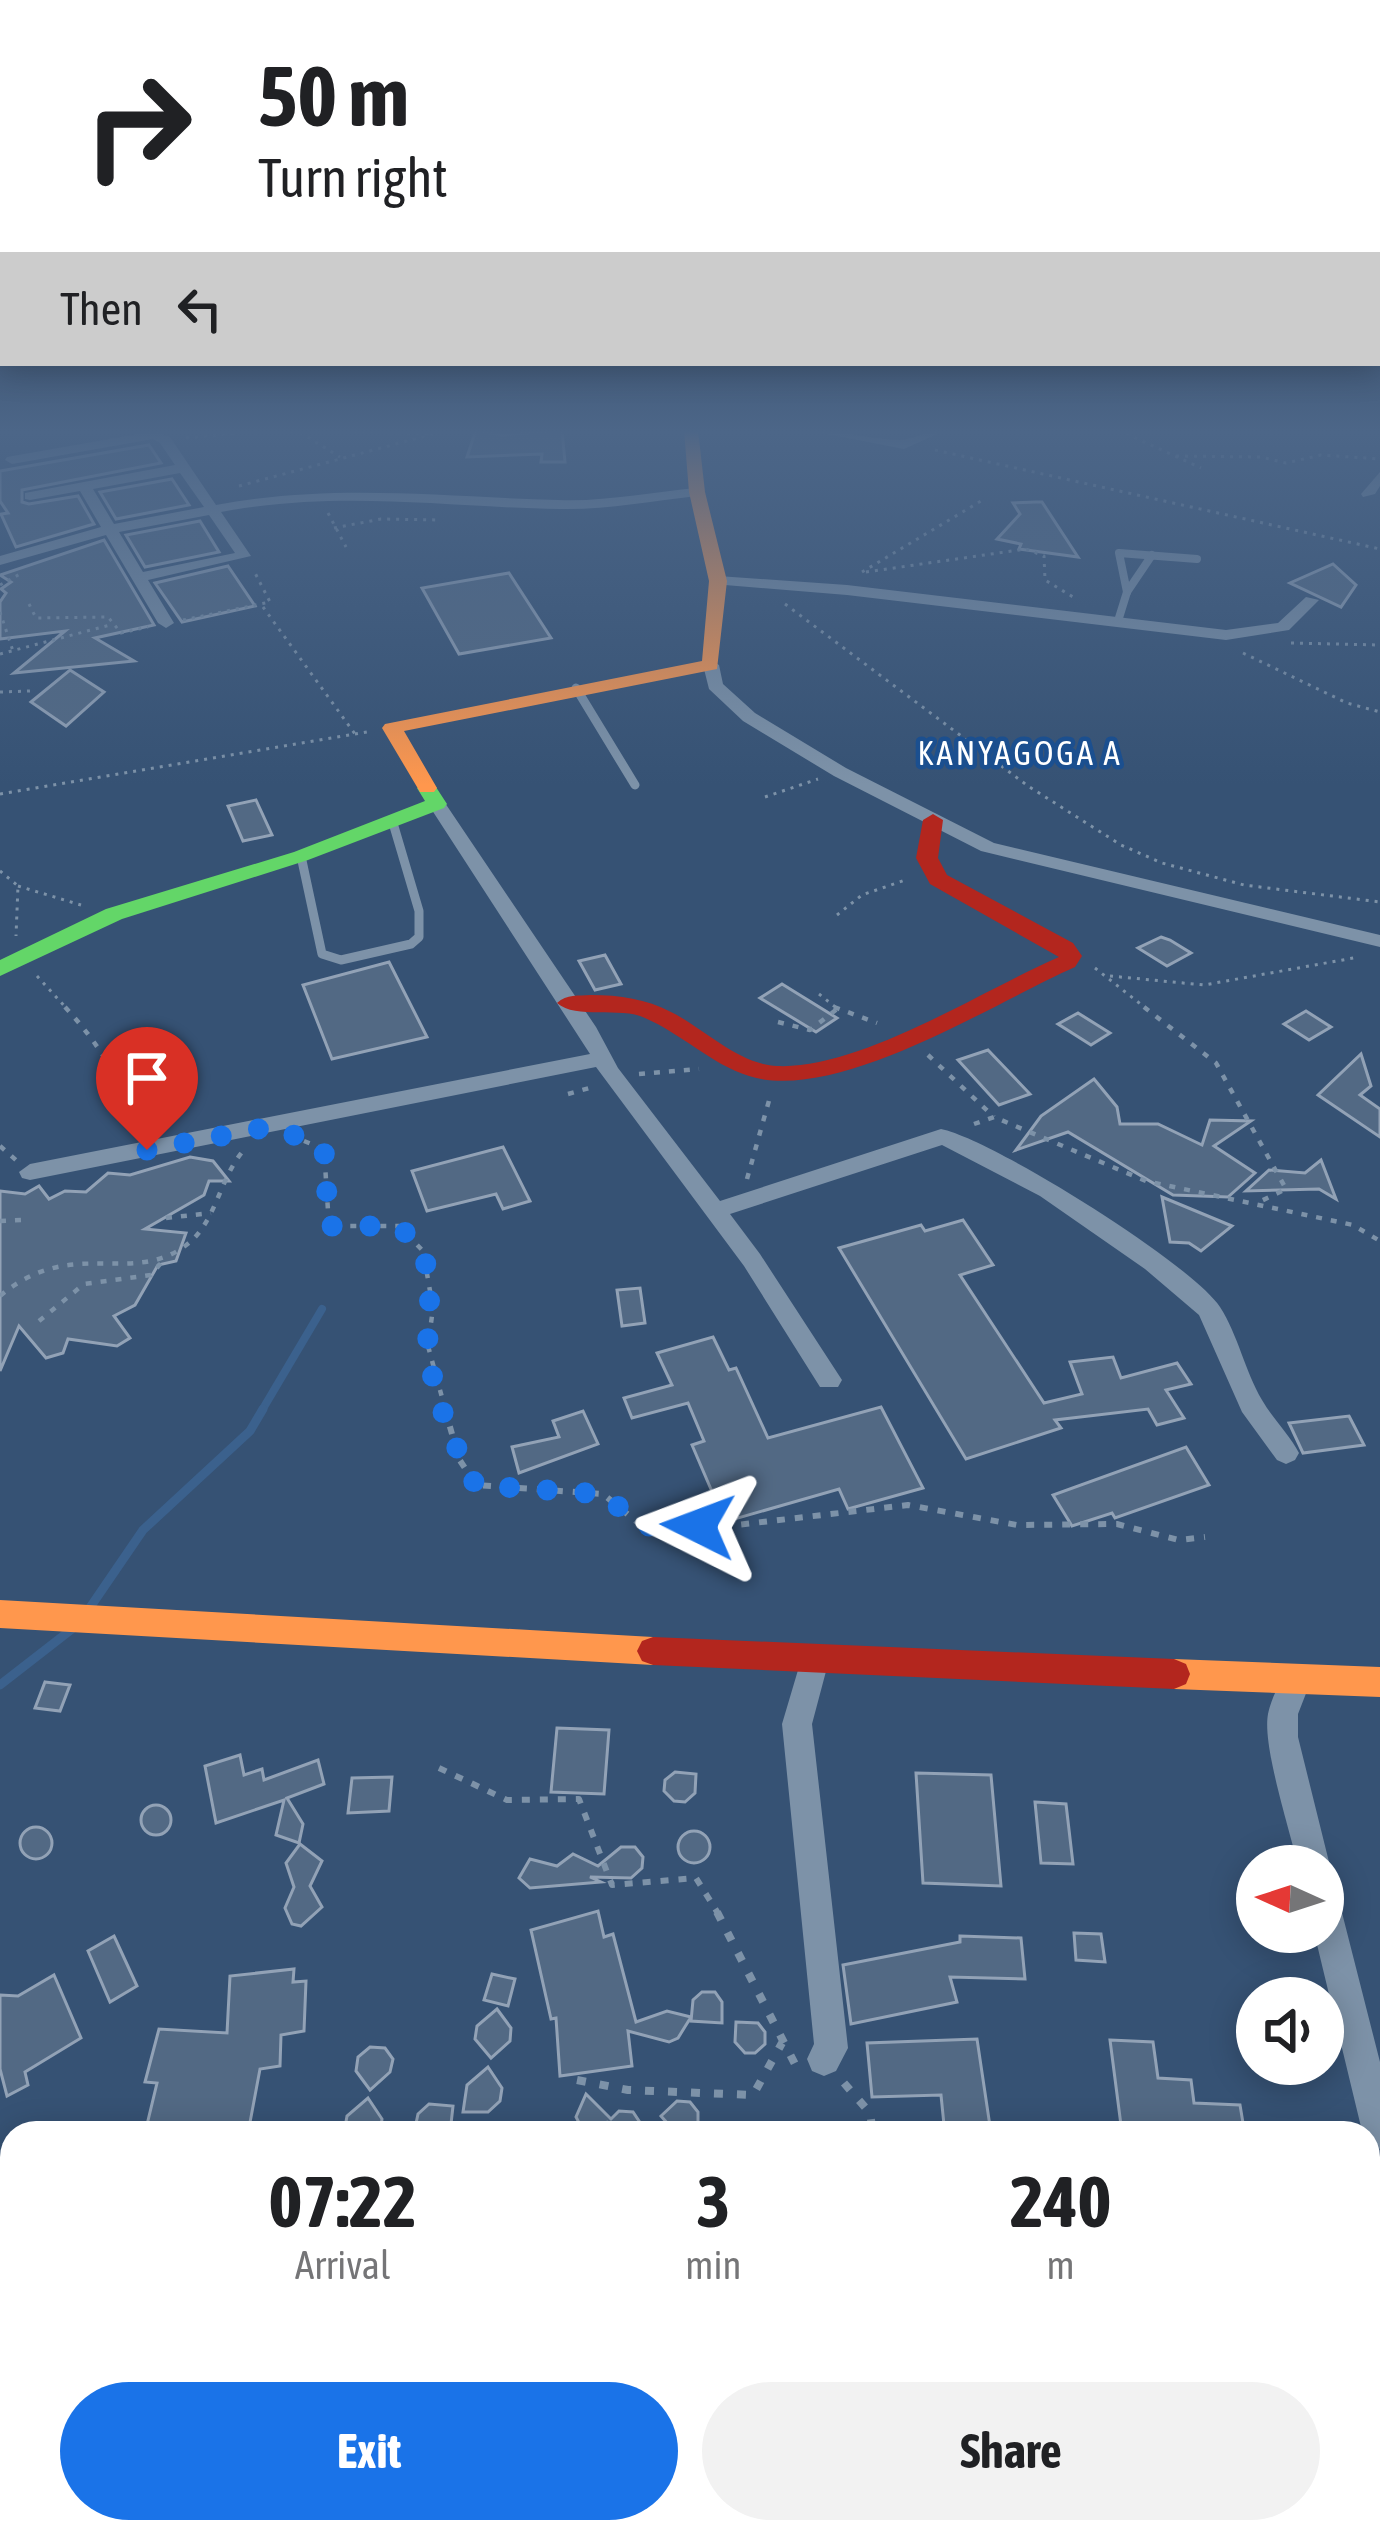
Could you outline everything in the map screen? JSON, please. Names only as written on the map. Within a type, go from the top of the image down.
[{"type":"street","points":[[0,561],[44,549]]},
{"type":"street","points":[[122,549],[166,623]]},
{"type":"street","points":[[142,577],[244,556],[239,549]]},
{"type":"street","points":[[710,549],[718,581],[711,665],[715,686],[749,717],[840,772],[1007,853],[1376,947]]},
{"type":"street","points":[[718,581],[1119,616],[1226,635],[1283,627],[1311,600]]},
{"type":"street","points":[[711,665],[392,728],[615,1080],[728,1207],[829,1380]]},
{"type":"street","points":[[11,964],[113,914],[301,856],[437,804]]},
{"type":"street","points":[[933,820],[927,858],[930,870],[976,903],[1071,956]]},
{"type":"street","points":[[569,1003],[641,1008],[767,1072],[801,1073],[903,1038],[1071,956]]},
{"type":"street","points":[[30,1172],[601,1059]]},
{"type":"street","points":[[728,1207],[941,1137],[957,1140],[1048,1190],[1187,1289],[1209,1310],[1251,1405],[1286,1453]]},
{"type":"street","points":[[0,1614],[815,1660],[1380,1682]]},
{"type":"street","points":[[815,1660],[797,1724],[831,2048],[824,2059]]},
{"type":"street","points":[[1297,1678],[1283,1714],[1283,1737],[1309,1845]]},
{"type":"street","points":[[1336,1953],[1377,2121]]},
{"type":"lane","points":[[1119,616],[1127,592],[1152,555]]},
{"type":"lane","points":[[1127,592],[1116,556],[1197,559]]},
{"type":"lane","points":[[576,688],[593,724],[635,785]]},
{"type":"lane","points":[[301,856],[322,954],[340,960],[411,944],[419,937],[419,911],[393,823]]},
{"type":"path","points":[[898,549],[860,573],[1039,551],[1046,564],[1045,580],[1068,596],[1119,616]]},
{"type":"path","points":[[29,604],[36,618],[107,616],[121,633],[262,605],[272,597],[244,556]]},
{"type":"path","points":[[776,584],[777,598],[1028,786],[1121,845],[1162,863],[1244,885],[1380,902]]},
{"type":"path","points":[[262,605],[355,734]]},
{"type":"path","points":[[0,612],[13,651]]},
{"type":"path","points":[[0,654],[110,625]]},
{"type":"path","points":[[1226,635],[1380,645]]},
{"type":"path","points":[[1251,638],[1240,649],[1250,660],[1380,712]]},
{"type":"path","points":[[0,692],[30,691]]},
{"type":"path","points":[[0,794],[392,728]]},
{"type":"path","points":[[765,797],[840,772]]},
{"type":"path","points":[[837,915],[862,896],[930,870]]},
{"type":"path","points":[[0,871],[18,886],[113,914]]},
{"type":"path","points":[[18,886],[11,964],[90,1034],[125,1091],[128,1120],[147,1150]]},
{"type":"path","points":[[1109,976],[1204,985],[1335,965],[1376,947]]},
{"type":"path","points":[[1071,956],[1109,976],[1216,1063],[1286,1189],[1257,1203]]},
{"type":"path","points":[[819,994],[837,1009],[869,1019],[903,1038],[994,1117],[1146,1180],[1353,1225],[1380,1240]]},
{"type":"path","points":[[778,1022],[810,1030],[837,1009]]},
{"type":"path","points":[[568,1094],[659,1068],[767,1072],[728,1207]]},
{"type":"path","points":[[941,1137],[994,1117]]},
{"type":"path","points":[[39,1321],[84,1284],[151,1276],[166,1257],[204,1227],[234,1158],[272,1126],[324,1149],[329,1226],[399,1226],[423,1250],[433,1308],[428,1346],[459,1459],[476,1485],[603,1494],[642,1526],[728,1526],[908,1505],[1017,1525],[1117,1524],[1179,1540],[1205,1537]]},
{"type":"path","points":[[166,1218],[211,1213]]},
{"type":"path","points":[[0,1221],[21,1220]]},
{"type":"path","points":[[0,1296],[40,1268],[86,1259],[166,1257]]},
{"type":"path","points":[[439,1768],[507,1800],[579,1799],[612,1885],[696,1878],[742,1953],[794,2068],[824,2059],[870,2113],[871,2121]]},
{"type":"path","points":[[578,2080],[628,2090],[753,2095],[782,2043]]},
{"type":"building","points":[[78,549],[109,549],[154,625],[95,638],[134,661],[14,673],[65,631],[0,639],[0,602],[6,593],[1,589],[11,582],[0,575]]},
{"type":"building","points":[[134,549],[219,552],[145,567]]},
{"type":"building","points":[[1019,549],[1073,549],[1078,557]]},
{"type":"building","points":[[1333,564],[1356,585],[1341,607],[1290,583]]},
{"type":"building","points":[[228,566],[255,606],[182,622],[155,583]]},
{"type":"building","points":[[509,573],[551,638],[459,654],[422,588]]},
{"type":"building","points":[[70,670],[104,692],[66,726],[31,702]]},
{"type":"building","points":[[256,800],[272,835],[243,841],[228,806]]},
{"type":"building","points":[[1161,937],[1191,953],[1167,966],[1138,948]]},
{"type":"building","points":[[605,955],[621,984],[595,990],[579,961]]},
{"type":"building","points":[[389,962],[427,1037],[332,1059],[303,985]]},
{"type":"building","points":[[782,984],[837,1018],[816,1032],[760,998]]},
{"type":"building","points":[[1306,1011],[1331,1027],[1309,1040],[1284,1024]]},
{"type":"building","points":[[1078,1013],[1110,1033],[1091,1045],[1058,1024]]},
{"type":"building","points":[[988,1050],[1030,1094],[999,1105],[958,1060]]},
{"type":"building","points":[[1361,1054],[1371,1086],[1360,1095],[1380,1109],[1380,1137],[1318,1095]]},
{"type":"building","points":[[1094,1079],[1117,1107],[1120,1124],[1158,1124],[1202,1145],[1210,1120],[1251,1121],[1214,1146],[1255,1173],[1228,1197],[1173,1195],[1068,1132],[1016,1150],[1041,1116]]},
{"type":"building","points":[[503,1147],[530,1201],[503,1209],[496,1194],[427,1211],[412,1171]]},
{"type":"building","points":[[190,1157],[213,1161],[229,1181],[209,1181],[204,1195],[145,1229],[186,1233],[176,1261],[158,1265],[135,1305],[114,1316],[130,1338],[117,1346],[68,1339],[63,1353],[46,1358],[19,1326],[0,1371],[0,1191],[25,1194],[39,1186],[49,1199],[65,1191],[86,1192],[108,1173],[130,1175]]},
{"type":"building","points":[[1321,1160],[1336,1199],[1319,1189],[1246,1191],[1269,1170],[1305,1173]]},
{"type":"building","points":[[1162,1197],[1232,1226],[1201,1251],[1189,1243],[1170,1242]]},
{"type":"building","points":[[963,1220],[993,1265],[960,1275],[1044,1403],[1082,1394],[1070,1362],[1113,1357],[1121,1378],[1177,1363],[1191,1384],[1166,1390],[1184,1418],[1157,1425],[1148,1409],[1055,1420],[1061,1428],[966,1459],[839,1248],[921,1225],[925,1231]]},
{"type":"building","points":[[640,1288],[645,1323],[622,1326],[617,1290]]},
{"type":"building","points":[[713,1337],[729,1370],[736,1368],[768,1438],[881,1407],[923,1488],[848,1509],[839,1489],[689,1532],[681,1511],[716,1501],[692,1445],[704,1441],[688,1403],[632,1418],[624,1398],[672,1385],[657,1353]]},
{"type":"building","points":[[583,1411],[598,1444],[519,1473],[512,1447],[559,1437],[553,1421]]},
{"type":"building","points":[[1349,1416],[1364,1445],[1303,1453],[1289,1423]]},
{"type":"building","points":[[1186,1447],[1209,1485],[1115,1518],[1112,1513],[1072,1526],[1053,1495]]},
{"type":"building","points":[[45,1682],[70,1685],[60,1711],[35,1708]]},
{"type":"building","points":[[557,1728],[609,1730],[604,1794],[551,1792]]},
{"type":"building","points":[[240,1755],[244,1775],[262,1769],[264,1780],[318,1760],[324,1784],[287,1798],[303,1824],[299,1843],[276,1835],[284,1800],[216,1823],[205,1766]]},
{"type":"building","points":[[675,1772],[696,1774],[695,1793],[685,1802],[674,1801],[664,1791],[665,1780]]},
{"type":"building","points":[[916,1773],[991,1775],[1001,1886],[923,1883]]},
{"type":"building","points":[[392,1777],[389,1811],[348,1813],[352,1778]]},
{"type":"building","points":[[1035,1802],[1066,1804],[1073,1864],[1041,1863]]},
{"type":"building","points":[[156,1805],[167,1809],[171,1820],[167,1831],[156,1835],[145,1831],[141,1820],[145,1809]]},
{"type":"building","points":[[36,1827],[47,1832],[52,1843],[47,1854],[36,1859],[25,1854],[20,1843],[25,1832]]},
{"type":"building","points":[[694,1831],[705,1836],[710,1847],[705,1858],[694,1863],[683,1858],[678,1847],[683,1836]]},
{"type":"building","points":[[300,1844],[322,1861],[310,1886],[322,1907],[301,1926],[292,1924],[285,1908],[294,1887],[286,1863]]},
{"type":"building","points":[[621,1847],[635,1847],[643,1857],[642,1868],[631,1878],[590,1877],[601,1882],[530,1888],[519,1878],[530,1859],[557,1866],[573,1854],[598,1866]]},
{"type":"building","points":[[598,1911],[604,1937],[613,1934],[636,2022],[667,2011],[691,2017],[678,2038],[669,2042],[628,2031],[632,2066],[560,2076],[556,2018],[551,2019],[531,1930]]},
{"type":"building","points":[[1074,1933],[1101,1934],[1105,1962],[1076,1960]]},
{"type":"building","points":[[114,1936],[137,1986],[110,2002],[88,1951]]},
{"type":"building","points":[[960,1936],[1021,1938],[1025,1979],[950,1977],[957,2002],[851,2024],[843,1965],[960,1942]]},
{"type":"building","points":[[294,1969],[293,1982],[306,1981],[304,2031],[281,2035],[280,2066],[260,2069],[250,2121],[148,2121],[157,2083],[145,2082],[159,2029],[227,2033],[230,1976]]},
{"type":"building","points":[[492,1974],[515,1979],[508,2006],[484,2000]]},
{"type":"building","points":[[54,1975],[81,2038],[25,2072],[28,2085],[7,2096],[0,2069],[0,1995],[18,1996]]},
{"type":"building","points":[[702,1992],[715,1992],[722,2002],[722,2023],[691,2021],[693,2000]]},
{"type":"building","points":[[497,2009],[511,2028],[510,2041],[491,2058],[475,2039],[477,2026]]},
{"type":"building","points":[[736,2022],[758,2023],[765,2032],[765,2044],[755,2053],[745,2053],[735,2042]]},
{"type":"building","points":[[977,2039],[989,2121],[944,2121],[941,2095],[872,2097],[867,2043]]},
{"type":"building","points":[[1110,2040],[1153,2042],[1158,2078],[1191,2080],[1194,2103],[1240,2105],[1243,2121],[1120,2121]]},
{"type":"building","points":[[370,2047],[385,2048],[393,2059],[390,2072],[370,2090],[356,2071],[358,2057]]},
{"type":"building","points":[[488,2067],[502,2088],[500,2101],[488,2112],[463,2112],[467,2085]]},
{"type":"building","points":[[586,2094],[611,2119],[619,2111],[633,2112],[639,2121],[578,2121]]},
{"type":"building","points":[[368,2098],[382,2119],[346,2121]]},
{"type":"building","points":[[677,2101],[690,2102],[698,2121],[665,2121],[661,2116]]},
{"type":"building","points":[[429,2104],[453,2106],[451,2121],[417,2121]]},
{"type":"waterway","points":[[261,1412],[322,1309]]},
{"type":"waterway","points":[[89,1609],[143,1530],[250,1431],[263,1409]]},
{"type":"waterway","points":[[0,1685],[72,1629]]},
{"type":"traffic: fast","points":[[0,969],[114,914],[301,856],[437,804],[427,788]]},
{"type":"traffic: slow","points":[[427,788],[392,728],[711,665],[718,581],[710,549]]},
{"type":"traffic: slow","points":[[0,1614],[653,1651]]},
{"type":"traffic: slow","points":[[1174,1674],[1380,1682]]},
{"type":"traffic: jam","points":[[569,1003],[643,1008],[757,1070],[806,1073],[921,1032],[1067,962],[1071,956],[1065,948],[938,879],[927,858],[933,820]]},
{"type":"traffic: jam","points":[[653,1651],[1174,1674]]},
{"type":"district","name":"KANYAGOGA A","points":[[1020,753]]},
{"type":"route","points":[[147,1150],[274,1126],[324,1149],[329,1226],[399,1226],[423,1250],[433,1308],[428,1346],[459,1459],[476,1485],[603,1494],[642,1526],[698,1526]]}]
